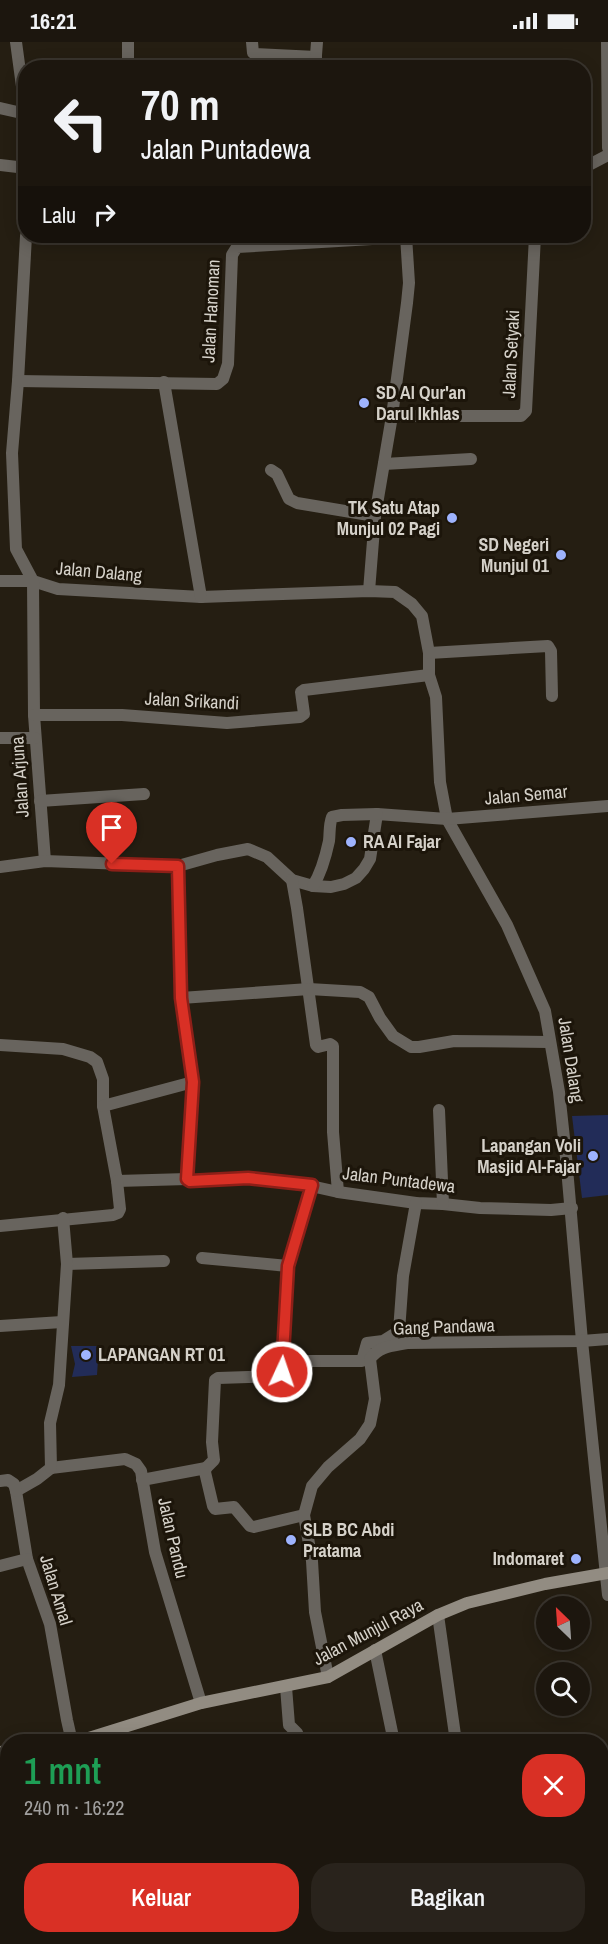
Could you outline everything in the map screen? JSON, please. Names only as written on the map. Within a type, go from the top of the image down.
[{"type":"street","points":[[16,42],[18,60]]},
{"type":"street","points":[[128,42],[128,60]]},
{"type":"street","points":[[252,42],[255,54],[300,60]]},
{"type":"street","points":[[315,60],[317,42]]},
{"type":"street","points":[[607,42],[608,148]]},
{"type":"street","points":[[0,108],[18,113]]},
{"type":"street","points":[[591,164],[608,155]]},
{"type":"street","points":[[0,165],[18,167]]},
{"type":"street","name":"Jalan Dalang","points":[[26,243],[18,381],[6,454],[16,549],[33,581],[58,589],[201,597],[395,592],[412,604],[422,616],[429,653],[429,675],[436,697],[440,782],[447,819],[507,925],[545,1011],[559,1092],[572,1208],[582,1341],[608,1595]]},
{"type":"street","name":"Jalan Hanoman","points":[[164,382],[217,384],[223,379],[228,364],[232,255],[237,247],[298,243]]},
{"type":"street","points":[[369,591],[375,516],[392,416],[409,283],[406,243]]},
{"type":"street","name":"Jalan Setyaki","points":[[392,416],[524,414],[526,411],[535,243]]},
{"type":"street","points":[[18,381],[164,382],[201,597]]},
{"type":"street","points":[[384,464],[471,459]]},
{"type":"street","points":[[272,470],[277,474],[289,499],[375,516]]},
{"type":"street","points":[[0,581],[33,581]]},
{"type":"street","name":"Jalan Arjuna","points":[[33,581],[33,716],[45,861]]},
{"type":"street","points":[[429,653],[548,646],[551,651],[552,696]]},
{"type":"street","name":"Jalan Srikandi","points":[[33,716],[122,715],[227,723],[300,717],[304,714],[301,692],[304,690],[429,675]]},
{"type":"street","points":[[0,738],[35,738]]},
{"type":"street","points":[[40,801],[144,794]]},
{"type":"street","name":"Jalan Semar","points":[[313,886],[318,878],[329,840],[329,824],[332,817],[377,814],[447,819],[608,806]]},
{"type":"street","points":[[0,867],[45,861],[178,866],[248,849],[267,857],[291,880],[313,886],[330,887],[356,878],[364,869],[370,859],[377,814]]},
{"type":"street","points":[[178,866],[181,998],[193,1082],[187,1179]]},
{"type":"street","points":[[291,880],[316,1045],[318,1047],[330,1044],[333,1046],[333,1132],[338,1192]]},
{"type":"street","points":[[181,998],[309,989],[360,992],[369,997],[393,1036],[411,1047],[454,1041],[549,1042]]},
{"type":"street","points":[[0,1045],[63,1049],[90,1057],[97,1062],[103,1079],[103,1106],[120,1209],[118,1213],[0,1226]]},
{"type":"street","points":[[103,1106],[193,1082]]},
{"type":"street","points":[[440,1110],[443,1204]]},
{"type":"street","name":"Jalan Puntadewa","points":[[117,1182],[248,1178],[312,1185],[338,1192],[416,1203],[480,1209],[572,1208]]},
{"type":"street","points":[[142,1480],[206,1468],[214,1460],[212,1442],[215,1380],[218,1378],[277,1376],[282,1372],[288,1266],[312,1185]]},
{"type":"street","points":[[282,1361],[362,1360],[367,1343],[383,1341],[399,1332],[403,1276],[416,1203]]},
{"type":"street","points":[[0,1480],[8,1480],[14,1484],[16,1491],[51,1468],[51,1423],[59,1385],[67,1264],[63,1218]]},
{"type":"street","points":[[202,1258],[288,1266]]},
{"type":"street","points":[[67,1264],[164,1261]]},
{"type":"street","points":[[0,1326],[62,1322]]},
{"type":"street","points":[[582,1341],[608,1339]]},
{"type":"street","name":"Gang Pandawa","points":[[328,1677],[315,1612],[312,1561],[304,1515],[312,1486],[328,1467],[360,1438],[370,1424],[375,1399],[370,1359],[375,1351],[407,1343],[582,1341]]},
{"type":"street","name":"Jalan Pandu","points":[[51,1468],[125,1459],[136,1464],[141,1471],[155,1552],[201,1703]]},
{"type":"street","points":[[206,1468],[205,1472],[215,1509],[234,1507],[250,1526],[304,1515]]},
{"type":"street","name":"Jalan Amal","points":[[16,1491],[27,1559],[50,1624],[71,1734]]},
{"type":"street","points":[[0,1566],[27,1559]]},
{"type":"street","name":"Jalan Munjul Raya","points":[[100,1734],[201,1703],[328,1677],[438,1615],[467,1603],[545,1584],[607,1573]]},
{"type":"street","points":[[438,1615],[455,1734]]},
{"type":"street","points":[[375,1650],[392,1734]]},
{"type":"street","points":[[286,1687],[289,1725],[297,1734]]},
{"type":"shaded area","name":"Lapangan Voli Masjid Al-Fajar","points":[[608,1115],[608,1195],[582,1198],[572,1116]]},
{"type":"shaded area","name":"LAPANGAN RT 01","points":[[71,1346],[99,1346],[97,1375],[72,1377],[75,1364]]},
{"type":"place","name":"SD Al Qur'an Darul Ikhlas","points":[[364,403]]},
{"type":"place","name":"TK Satu Atap Munjul 02 Pagi","points":[[452,518]]},
{"type":"place","name":"SD Negeri Munjul 01","points":[[561,555]]},
{"type":"place","name":"RA Al Fajar","points":[[351,842]]},
{"type":"place","name":"Lapangan Voli Masjid Al-Fajar","points":[[593,1156]]},
{"type":"place","name":"LAPANGAN RT 01","points":[[86,1355]]},
{"type":"place","name":"SLB BC Abdi Pratama","points":[[291,1540]]},
{"type":"place","name":"Indomaret","points":[[576,1559]]},
{"type":"route","points":[[112,864],[178,866],[181,998],[193,1082],[187,1179],[190,1181],[248,1178],[312,1185],[288,1266],[282,1372]]}]
